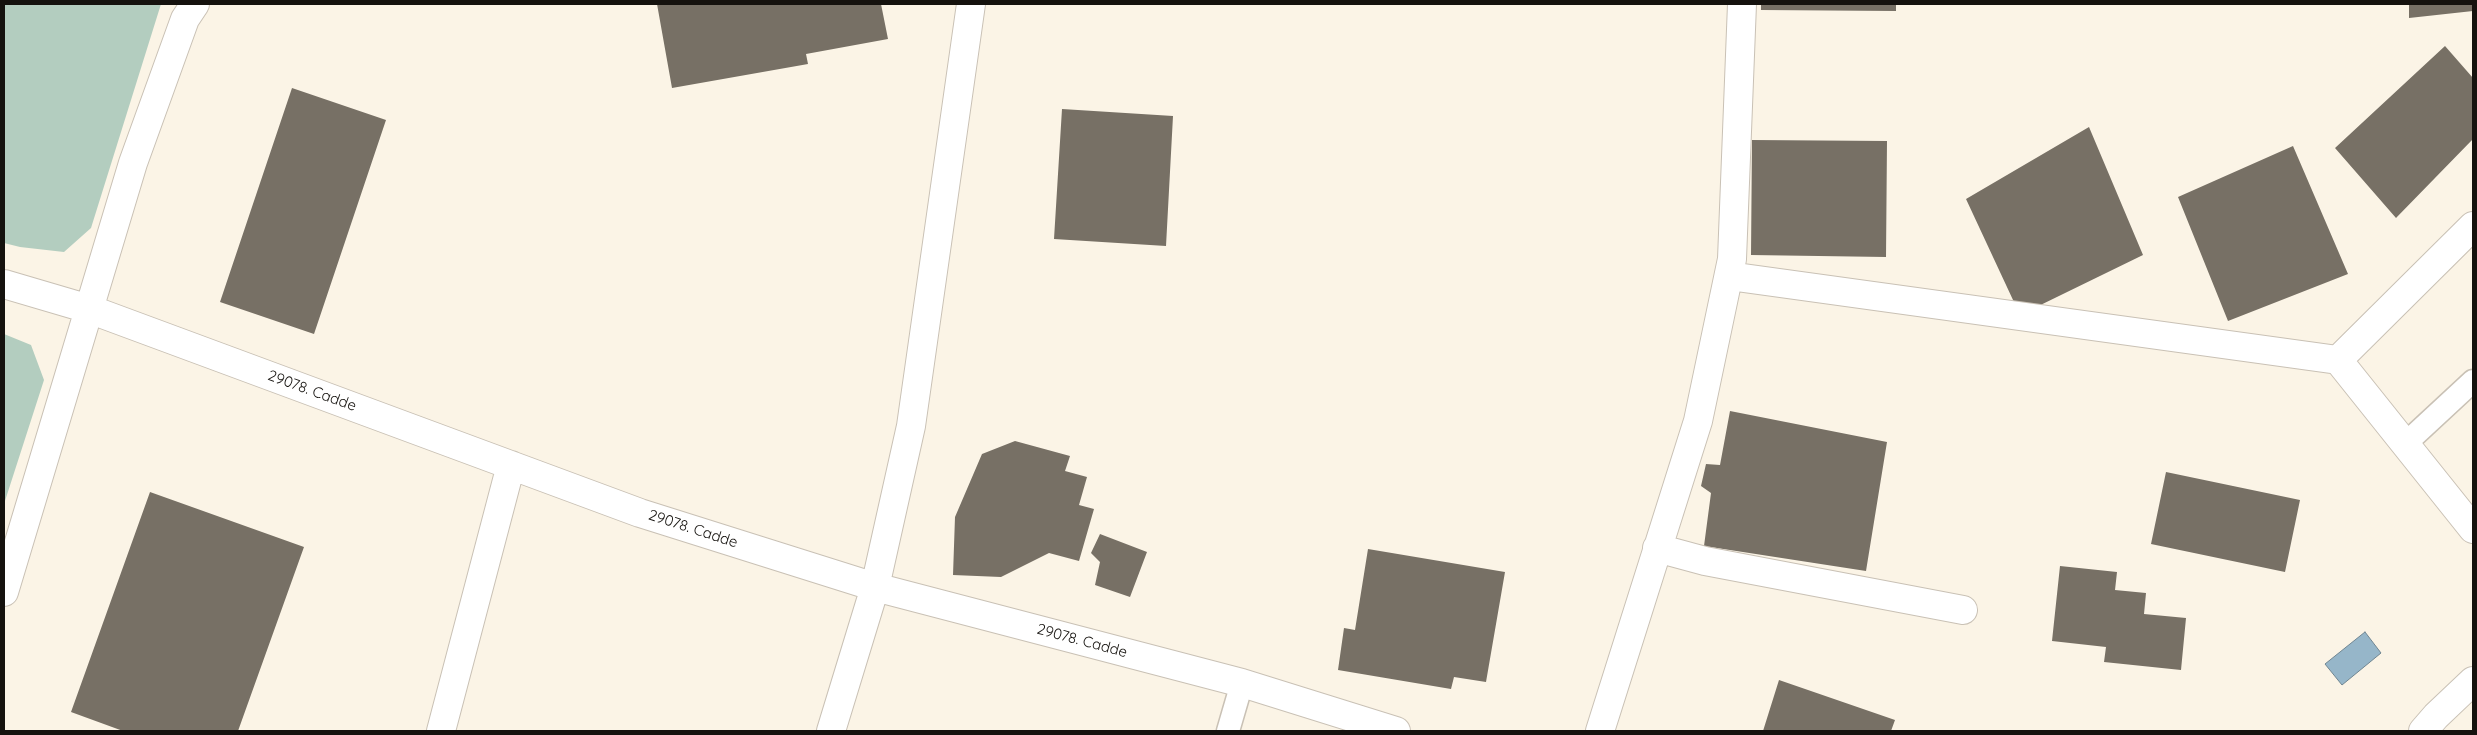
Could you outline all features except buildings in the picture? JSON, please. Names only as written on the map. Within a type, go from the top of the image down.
[{"type":"street","points":[[4,592],[136,154],[185,19],[195,4]]},
{"type":"street","points":[[831,731],[876,588],[911,426],[972,4]]},
{"type":"street","points":[[1600,731],[1698,420],[1729,276],[1732,260],[1742,4]]},
{"type":"street","points":[[2338,360],[2473,226]]},
{"type":"street","points":[[1729,276],[2338,360],[2473,529]]},
{"type":"street","name":"29078. Cadde","points":[[4,284],[89,309],[640,513],[876,588],[1242,683],[1396,731]]},
{"type":"street","points":[[441,731],[510,465]]},
{"type":"street","points":[[1657,548],[1706,561],[1963,610]]},
{"type":"street","points":[[2423,731],[2473,681]]},
{"type":"lane","points":[[2406,444],[2473,381]]},
{"type":"lane","points":[[1228,731],[1242,683]]},
{"type":"green space","points":[[4,4],[161,4],[91,228],[64,252],[20,247],[4,243]]},
{"type":"green space","points":[[4,334],[31,345],[44,380],[4,504]]},
{"type":"water","points":[[2365,632],[2381,653],[2342,685],[2325,664]]}]
